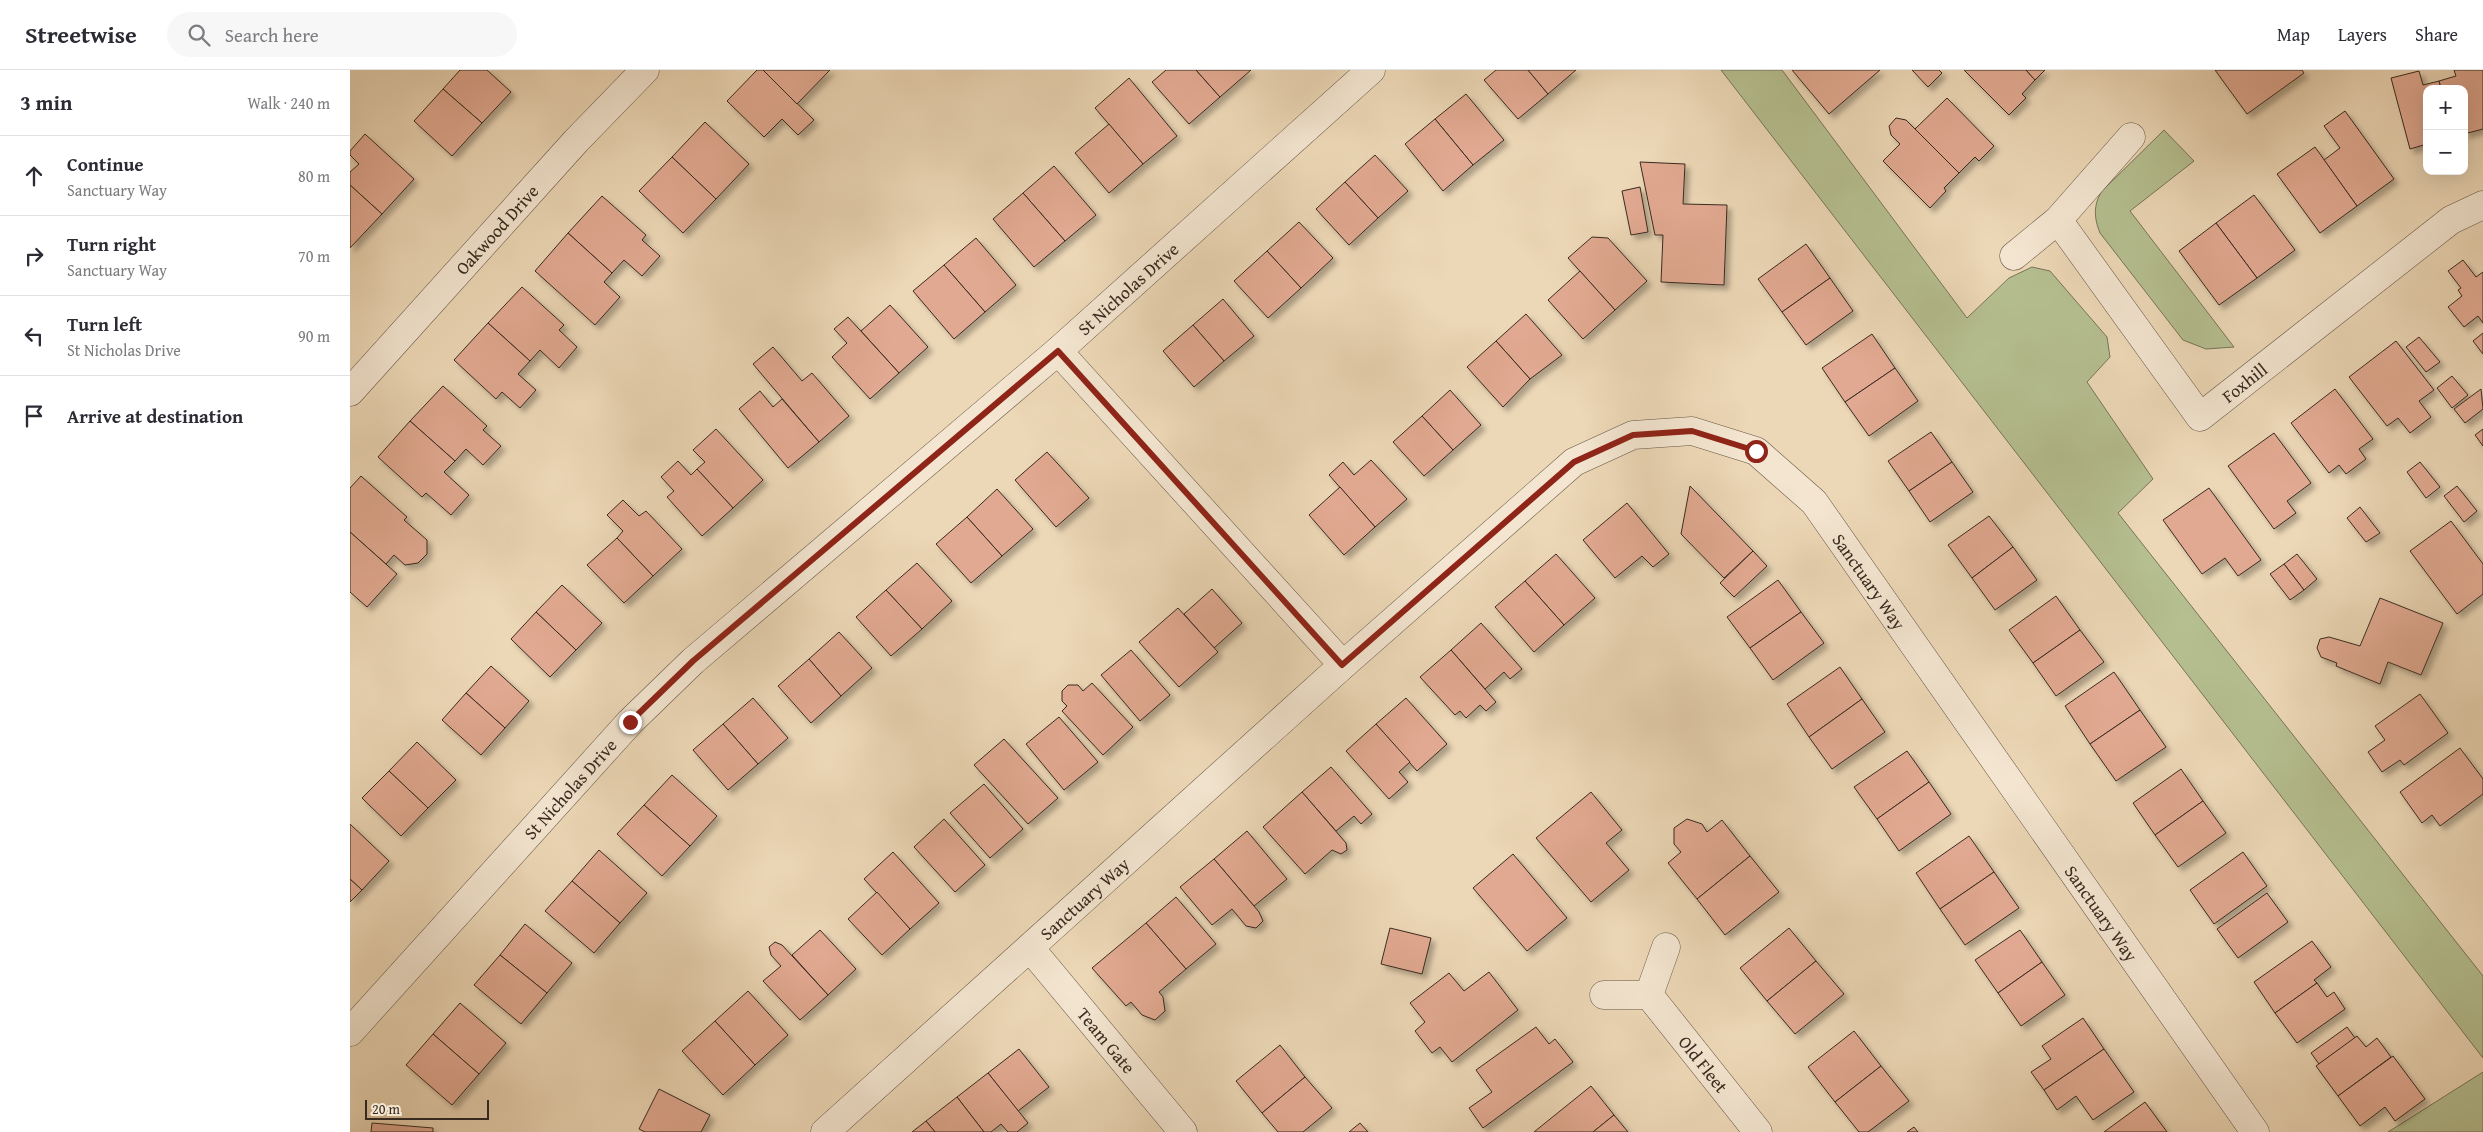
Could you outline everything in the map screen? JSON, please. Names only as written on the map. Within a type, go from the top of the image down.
[{"type":"street","name":"Oakwood Drive","points":[[350,392],[576,141],[645,70]]},
{"type":"street","name":"St Nicholas Drive","points":[[350,1032],[630,722],[693,661],[1058,351],[1371,70]]},
{"type":"street","points":[[2014,256],[2058,220],[2131,137]]},
{"type":"street","name":"Foxhill","points":[[2058,220],[2200,417],[2451,220],[2483,205]]},
{"type":"street","points":[[1058,351],[1342,665]]},
{"type":"street","name":"Sanctuary Way","points":[[825,1132],[1342,665],[1574,462],[1633,435],[1692,431],[1756,451],[1814,502],[2255,1132]]},
{"type":"street","points":[[1604,995],[1649,995],[1666,947]]},
{"type":"street","name":"Team Gate","points":[[1030,948],[1182,1132]]},
{"type":"street","name":"Old Fleet","points":[[1649,995],[1758,1132]]},
{"type":"green space","points":[[1721,70],[1782,70],[1967,318],[2009,278],[2032,267],[2050,271],[2107,337],[2110,357],[2087,382],[2153,479],[2118,513],[2483,976],[2483,1058]]},
{"type":"green space","points":[[2164,130],[2194,161],[2130,211],[2234,347],[2206,349],[2183,340],[2100,233],[2098,227],[2096,206],[2102,191]]},
{"type":"green space","points":[[2483,1072],[2483,1132],[2388,1132]]},
{"type":"building","points":[[460,70],[487,70],[511,92],[482,123],[443,89]]},
{"type":"building","points":[[757,70],[763,70],[814,120],[798,135],[782,119],[764,137],[727,101]]},
{"type":"building","points":[[763,70],[830,70],[797,104]]},
{"type":"building","points":[[1166,70],[1196,70],[1220,97],[1189,124],[1152,82]]},
{"type":"building","points":[[1196,70],[1251,70],[1220,97]]},
{"type":"building","points":[[1496,70],[1528,70],[1548,94],[1518,119],[1484,80]]},
{"type":"building","points":[[1528,70],[1576,70],[1548,94]]},
{"type":"building","points":[[1792,70],[1880,70],[1829,114]]},
{"type":"building","points":[[1912,70],[1939,70],[1942,73],[1928,87]]},
{"type":"building","points":[[1964,70],[2026,70],[2035,80],[2022,94],[2026,98],[2009,115]]},
{"type":"building","points":[[2026,70],[2045,70],[2035,80]]},
{"type":"building","points":[[2215,70],[2302,70],[2304,73],[2247,114]]},
{"type":"building","points":[[2454,70],[2483,70],[2483,129],[2468,133],[2468,85],[2440,85],[2439,81],[2456,76]]},
{"type":"building","points":[[2419,71],[2423,85],[2423,145],[2410,149],[2391,78]]},
{"type":"building","points":[[1129,78],[1177,136],[1143,164],[1095,108]]},
{"type":"building","points":[[2439,81],[2440,85],[2423,85]]},
{"type":"building","points":[[443,89],[482,123],[452,156],[414,121]]},
{"type":"building","points":[[1466,94],[1504,140],[1473,165],[1435,119]]},
{"type":"building","points":[[1947,98],[1994,146],[1979,161],[1975,157],[1959,173],[1915,129]]},
{"type":"building","points":[[2345,111],[2394,179],[2357,206],[2324,160],[2340,148],[2324,126]]},
{"type":"building","points":[[1896,118],[1906,120],[1959,173],[1944,188],[1946,191],[1930,208],[1883,161],[1900,144],[1891,135],[1889,126]]},
{"type":"building","points":[[1435,119],[1473,165],[1443,191],[1405,144]]},
{"type":"building","points":[[705,122],[749,164],[716,199],[672,157]]},
{"type":"building","points":[[1109,124],[1143,164],[1109,193],[1075,153]]},
{"type":"building","points":[[365,134],[414,179],[382,214],[350,185],[350,172],[359,164],[350,155],[350,151]]},
{"type":"building","points":[[2315,147],[2357,206],[2320,233],[2277,174]]},
{"type":"building","points":[[1375,155],[1408,191],[1378,218],[1345,182]]},
{"type":"building","points":[[672,157],[716,199],[683,233],[639,191]]},
{"type":"building","points":[[1640,162],[1685,164],[1683,204],[1727,205],[1724,285],[1661,282],[1663,235],[1655,235]]},
{"type":"building","points":[[1054,166],[1096,215],[1065,241],[1023,193]]},
{"type":"building","points":[[1345,182],[1378,218],[1349,245],[1316,209]]},
{"type":"building","points":[[350,185],[382,214],[350,248]]},
{"type":"building","points":[[1640,187],[1648,232],[1631,235],[1622,191]]},
{"type":"building","points":[[1023,193],[1065,241],[1034,267],[993,219]]},
{"type":"building","points":[[2254,195],[2295,250],[2257,278],[2216,223]]},
{"type":"building","points":[[602,196],[646,235],[642,240],[660,256],[642,276],[624,260],[612,273],[568,233]]},
{"type":"building","points":[[1299,222],[1333,258],[1301,288],[1267,251]]},
{"type":"building","points":[[2216,223],[2257,278],[2219,305],[2179,251]]},
{"type":"building","points":[[568,233],[612,273],[604,282],[620,297],[595,325],[535,271]]},
{"type":"building","points":[[1592,237],[1608,238],[1647,281],[1615,310],[1568,258]]},
{"type":"building","points":[[976,238],[1016,285],[985,312],[944,265]]},
{"type":"building","points":[[1806,244],[1830,278],[1782,312],[1758,279]]},
{"type":"building","points":[[1267,251],[1301,288],[1268,318],[1234,281]]},
{"type":"building","points":[[2463,260],[2476,277],[2483,272],[2483,323],[2478,316],[2464,327],[2448,307],[2462,296],[2458,290],[2461,288],[2448,271]]},
{"type":"building","points":[[944,265],[985,312],[954,339],[913,291]]},
{"type":"building","points":[[1580,271],[1615,310],[1583,339],[1548,300]]},
{"type":"building","points":[[1830,278],[1853,311],[1806,345],[1782,312]]},
{"type":"building","points":[[522,287],[564,325],[559,330],[577,347],[559,368],[540,350],[530,361],[488,323]]},
{"type":"building","points":[[1223,299],[1254,336],[1224,361],[1193,325]]},
{"type":"building","points":[[890,305],[928,347],[899,373],[861,331]]},
{"type":"building","points":[[1526,314],[1562,355],[1530,379],[1496,341]]},
{"type":"building","points":[[848,317],[899,373],[870,399],[832,357],[847,343],[834,329]]},
{"type":"building","points":[[488,323],[530,361],[518,374],[536,390],[520,408],[502,392],[496,399],[454,360]]},
{"type":"building","points":[[1193,325],[1224,361],[1194,387],[1163,351]]},
{"type":"building","points":[[2483,333],[2483,354],[2473,341]]},
{"type":"building","points":[[1872,334],[1895,368],[1845,402],[1822,368]]},
{"type":"building","points":[[2419,337],[2440,362],[2426,372],[2406,347]]},
{"type":"building","points":[[1496,341],[1530,379],[1503,407],[1467,367]]},
{"type":"building","points":[[2396,341],[2434,390],[2419,401],[2431,417],[2410,433],[2398,418],[2387,426],[2349,377]]},
{"type":"building","points":[[773,347],[802,381],[812,373],[849,416],[819,442],[753,364]]},
{"type":"building","points":[[1895,368],[1918,401],[1869,436],[1845,402]]},
{"type":"building","points":[[2452,376],[2468,395],[2452,408],[2437,388]]},
{"type":"building","points":[[443,386],[487,426],[483,430],[501,446],[483,465],[466,449],[455,461],[410,421]]},
{"type":"building","points":[[2335,389],[2373,439],[2359,449],[2366,459],[2346,474],[2339,465],[2329,473],[2291,423]]},
{"type":"building","points":[[2481,389],[2483,409],[2465,423],[2454,409]]},
{"type":"building","points":[[1450,390],[1481,425],[1453,450],[1422,416]]},
{"type":"building","points":[[760,391],[773,407],[782,399],[819,442],[788,468],[739,409]]},
{"type":"building","points":[[1422,416],[1453,450],[1424,476],[1393,442]]},
{"type":"building","points":[[410,421],[455,461],[444,472],[469,495],[451,515],[426,493],[422,497],[378,457]]},
{"type":"building","points":[[716,429],[763,480],[733,508],[697,469],[705,462],[693,450]]},
{"type":"building","points":[[2483,429],[2483,446],[2475,435]]},
{"type":"building","points":[[1931,432],[1952,462],[1909,491],[1888,461]]},
{"type":"building","points":[[2274,433],[2311,483],[2287,501],[2296,513],[2274,529],[2228,466]]},
{"type":"building","points":[[1047,452],[1089,498],[1056,527],[1015,480]]},
{"type":"building","points":[[1371,460],[1407,499],[1375,527],[1329,475],[1343,462],[1354,475]]},
{"type":"building","points":[[678,461],[691,475],[697,469],[733,508],[702,536],[667,497],[674,491],[661,477]]},
{"type":"building","points":[[1952,462],[1973,492],[1930,522],[1909,491]]},
{"type":"building","points":[[2420,462],[2440,487],[2426,498],[2407,472]]},
{"type":"building","points":[[361,476],[407,517],[404,520],[427,540],[427,554],[418,563],[405,565],[394,555],[386,564],[350,532],[350,488]]},
{"type":"building","points":[[1690,486],[1753,551],[1724,578],[1681,534]]},
{"type":"building","points":[[2457,486],[2477,511],[2464,522],[2444,496]]},
{"type":"building","points":[[1340,487],[1375,527],[1344,555],[1309,515]]},
{"type":"building","points":[[2209,488],[2261,560],[2238,576],[2225,558],[2202,574],[2163,520]]},
{"type":"building","points":[[997,489],[1033,529],[1002,556],[967,517]]},
{"type":"building","points":[[623,500],[639,516],[646,511],[682,549],[653,576],[617,538],[623,531],[607,515]]},
{"type":"building","points":[[1627,503],[1669,554],[1653,567],[1642,556],[1615,578],[1583,540]]},
{"type":"building","points":[[2360,507],[2380,533],[2366,542],[2347,518]]},
{"type":"building","points":[[1989,516],[2013,547],[1972,578],[1948,545]]},
{"type":"building","points":[[967,517],[1002,556],[971,583],[936,544]]},
{"type":"building","points":[[2451,521],[2483,564],[2483,594],[2457,614],[2410,551]]},
{"type":"building","points":[[350,532],[397,574],[367,607],[350,592]]},
{"type":"building","points":[[617,538],[653,576],[624,603],[587,565]]},
{"type":"building","points":[[2013,547],[2037,580],[1995,610],[1972,578]]},
{"type":"building","points":[[1753,551],[1767,566],[1734,597],[1720,583]]},
{"type":"building","points":[[1556,554],[1595,598],[1564,625],[1525,581]]},
{"type":"building","points":[[2297,554],[2317,579],[2304,590],[2284,564]]},
{"type":"building","points":[[917,563],[952,601],[922,629],[886,590]]},
{"type":"building","points":[[2284,564],[2304,590],[2290,600],[2270,574]]},
{"type":"building","points":[[1778,580],[1801,612],[1750,648],[1727,617]]},
{"type":"building","points":[[1525,581],[1564,625],[1534,652],[1495,607]]},
{"type":"building","points":[[562,585],[602,623],[576,650],[536,612]]},
{"type":"building","points":[[1212,589],[1242,623],[1214,648],[1184,614]]},
{"type":"building","points":[[886,590],[922,629],[891,656],[856,617]]},
{"type":"building","points":[[2056,596],[2080,630],[2033,663],[2009,630]]},
{"type":"building","points":[[2380,598],[2443,623],[2421,675],[2388,662],[2380,684],[2336,666],[2337,663],[2321,657],[2317,648],[2320,639],[2329,637],[2360,646]]},
{"type":"building","points":[[1178,608],[1218,652],[1179,687],[1139,642]]},
{"type":"building","points":[[536,612],[576,650],[550,677],[511,639]]},
{"type":"building","points":[[1801,612],[1824,643],[1773,680],[1750,648]]},
{"type":"building","points":[[1481,623],[1522,669],[1510,679],[1504,672],[1485,689],[1451,650]]},
{"type":"building","points":[[2080,630],[2104,662],[2056,696],[2033,663]]},
{"type":"building","points":[[839,632],[872,668],[841,696],[809,659]]},
{"type":"building","points":[[1131,650],[1170,695],[1140,721],[1101,675]]},
{"type":"building","points":[[1451,650],[1496,702],[1486,711],[1480,705],[1466,718],[1460,711],[1455,715],[1420,677]]},
{"type":"building","points":[[809,659],[841,696],[811,723],[778,686]]},
{"type":"building","points":[[491,666],[529,701],[505,728],[466,693]]},
{"type":"building","points":[[1840,667],[1862,699],[1809,737],[1787,704]]},
{"type":"building","points":[[2114,672],[2140,710],[2090,744],[2065,706]]},
{"type":"building","points":[[1092,683],[1133,727],[1103,755],[1062,711],[1067,706],[1062,701],[1062,691],[1068,685],[1078,685],[1083,691]]},
{"type":"building","points":[[466,693],[505,728],[481,755],[442,720]]},
{"type":"building","points":[[2420,694],[2448,733],[2404,765],[2400,760],[2382,772],[2368,752],[2385,740],[2375,726]]},
{"type":"building","points":[[753,698],[788,738],[758,764],[723,724]]},
{"type":"building","points":[[1406,698],[1447,744],[1417,771],[1376,724]]},
{"type":"building","points":[[1862,699],[1885,732],[1832,769],[1809,737]]},
{"type":"building","points":[[2140,710],[2166,747],[2116,781],[2090,744]]},
{"type":"building","points":[[1059,717],[1098,762],[1064,790],[1026,744]]},
{"type":"building","points":[[723,724],[758,764],[728,790],[693,750]]},
{"type":"building","points":[[1376,724],[1410,762],[1399,772],[1408,782],[1389,799],[1346,751]]},
{"type":"building","points":[[1004,739],[1058,798],[1028,824],[974,765]]},
{"type":"building","points":[[417,742],[456,780],[428,808],[389,771]]},
{"type":"building","points":[[2460,748],[2483,779],[2483,794],[2440,826],[2432,815],[2422,823],[2400,792]]},
{"type":"building","points":[[1907,751],[1929,782],[1877,819],[1854,787]]},
{"type":"building","points":[[1331,767],[1372,814],[1361,824],[1354,816],[1336,831],[1302,792]]},
{"type":"building","points":[[2181,769],[2203,801],[2155,835],[2133,803]]},
{"type":"building","points":[[389,771],[428,808],[401,836],[362,798]]},
{"type":"building","points":[[672,775],[717,816],[690,846],[644,805]]},
{"type":"building","points":[[1929,782],[1951,814],[1899,851],[1877,819]]},
{"type":"building","points":[[984,784],[1023,829],[990,858],[950,813]]},
{"type":"building","points":[[1302,792],[1346,843],[1347,850],[1341,854],[1332,850],[1305,874],[1263,827]]},
{"type":"building","points":[[1591,792],[1622,830],[1606,843],[1629,870],[1591,902],[1536,838]]},
{"type":"building","points":[[2203,801],[2226,833],[2178,867],[2155,835]]},
{"type":"building","points":[[644,805],[690,846],[662,876],[617,834]]},
{"type":"building","points":[[944,819],[985,865],[955,892],[914,847]]},
{"type":"building","points":[[1687,819],[1702,824],[1707,832],[1722,820],[1750,856],[1697,899],[1668,863],[1681,852],[1674,844],[1674,828]]},
{"type":"building","points":[[350,824],[389,861],[362,890],[350,879]]},
{"type":"building","points":[[1247,831],[1287,879],[1254,906],[1214,859]]},
{"type":"building","points":[[1969,836],[1994,872],[1940,909],[1916,873]]},
{"type":"building","points":[[599,850],[647,893],[620,923],[572,881]]},
{"type":"building","points":[[893,852],[939,903],[910,929],[864,879]]},
{"type":"building","points":[[2243,852],[2267,886],[2214,924],[2190,890]]},
{"type":"building","points":[[1513,854],[1567,918],[1527,951],[1473,888]]},
{"type":"building","points":[[1750,856],[1779,892],[1725,935],[1697,899]]},
{"type":"building","points":[[1214,859],[1259,912],[1263,921],[1256,928],[1246,926],[1232,909],[1212,925],[1180,887]]},
{"type":"building","points":[[1994,872],[2019,908],[1965,945],[1940,909]]},
{"type":"building","points":[[350,879],[362,890],[350,902]]},
{"type":"building","points":[[572,881],[620,923],[594,953],[545,911]]},
{"type":"building","points":[[877,892],[910,929],[882,955],[848,919]]},
{"type":"building","points":[[2267,893],[2288,922],[2238,958],[2217,929]]},
{"type":"building","points":[[1176,897],[1216,944],[1186,969],[1146,923]]},
{"type":"building","points":[[1146,923],[1186,969],[1159,992],[1163,997],[1165,1011],[1155,1020],[1142,1015],[1131,1002],[1126,1006],[1092,968]]},
{"type":"building","points":[[525,924],[572,963],[547,993],[500,955]]},
{"type":"building","points":[[1390,928],[1431,938],[1422,974],[1381,964]]},
{"type":"building","points":[[1789,928],[1816,961],[1767,1001],[1740,968]]},
{"type":"building","points":[[820,930],[856,969],[828,995],[792,955]]},
{"type":"building","points":[[2020,930],[2042,962],[1998,993],[1975,960]]},
{"type":"building","points":[[2312,941],[2331,967],[2314,980],[2317,983],[2275,1013],[2254,982]]},
{"type":"building","points":[[775,942],[782,945],[828,995],[800,1020],[763,981],[781,966],[771,955],[769,947]]},
{"type":"building","points":[[500,955],[547,993],[521,1024],[474,985]]},
{"type":"building","points":[[1816,961],[1844,994],[1795,1034],[1767,1001]]},
{"type":"building","points":[[2042,962],[2065,995],[2021,1026],[1998,993]]},
{"type":"building","points":[[1489,972],[1518,1010],[1452,1062],[1440,1047],[1432,1053],[1415,1031],[1425,1022],[1410,1003],[1449,973],[1464,991]]},
{"type":"building","points":[[2317,983],[2327,997],[2334,992],[2345,1009],[2297,1043],[2275,1013]]},
{"type":"building","points":[[748,991],[788,1035],[755,1065],[715,1021]]},
{"type":"building","points":[[460,1003],[506,1043],[479,1074],[433,1034]]},
{"type":"building","points":[[2083,1018],[2104,1049],[2044,1090],[2031,1072],[2051,1059],[2042,1046]]},
{"type":"building","points":[[715,1021],[755,1065],[723,1095],[682,1051]]},
{"type":"building","points":[[1536,1027],[1549,1044],[1555,1039],[1573,1062],[1483,1128],[1469,1108],[1492,1092],[1476,1070]]},
{"type":"building","points":[[2347,1027],[2355,1038],[2319,1064],[2311,1053]]},
{"type":"building","points":[[1854,1031],[1881,1066],[1835,1102],[1808,1067]]},
{"type":"building","points":[[433,1034],[479,1074],[452,1105],[406,1065]]},
{"type":"building","points":[[2357,1036],[2366,1047],[2377,1038],[2391,1057],[2338,1096],[2316,1066]]},
{"type":"building","points":[[1280,1045],[1305,1077],[1262,1113],[1236,1081]]},
{"type":"building","points":[[1019,1049],[1049,1087],[1018,1111],[988,1073]]},
{"type":"building","points":[[2104,1049],[2134,1092],[2093,1120],[2076,1096],[2057,1110],[2044,1090]]},
{"type":"building","points":[[2393,1056],[2425,1099],[2395,1121],[2385,1107],[2360,1126],[2338,1096]]},
{"type":"building","points":[[1881,1066],[1909,1101],[1868,1132],[1859,1132],[1835,1102]]},
{"type":"building","points":[[988,1073],[1028,1123],[1017,1132],[1008,1132],[1001,1124],[991,1132],[984,1132],[957,1097]]},
{"type":"building","points":[[1305,1077],[1332,1108],[1303,1132],[1278,1132],[1262,1113]]},
{"type":"building","points":[[1591,1086],[1614,1115],[1593,1132],[1534,1132]]},
{"type":"building","points":[[659,1089],[710,1115],[701,1132],[645,1132],[639,1129]]},
{"type":"building","points":[[957,1097],[984,1132],[935,1132],[926,1121]]},
{"type":"building","points":[[2145,1102],[2167,1132],[2104,1132]]},
{"type":"building","points":[[1614,1115],[1628,1132],[1593,1132]]},
{"type":"building","points":[[926,1121],[935,1132],[912,1132]]},
{"type":"building","points":[[372,1123],[433,1128],[433,1132],[371,1132]]},
{"type":"building","points":[[1360,1123],[1368,1132],[1349,1132]]},
{"type":"building","points":[[1914,1127],[1918,1132],[1907,1132]]},
{"type":"route","points":[[630,722],[693,661],[1058,351],[1342,665],[1574,462],[1633,435],[1692,431],[1756,451]]}]
